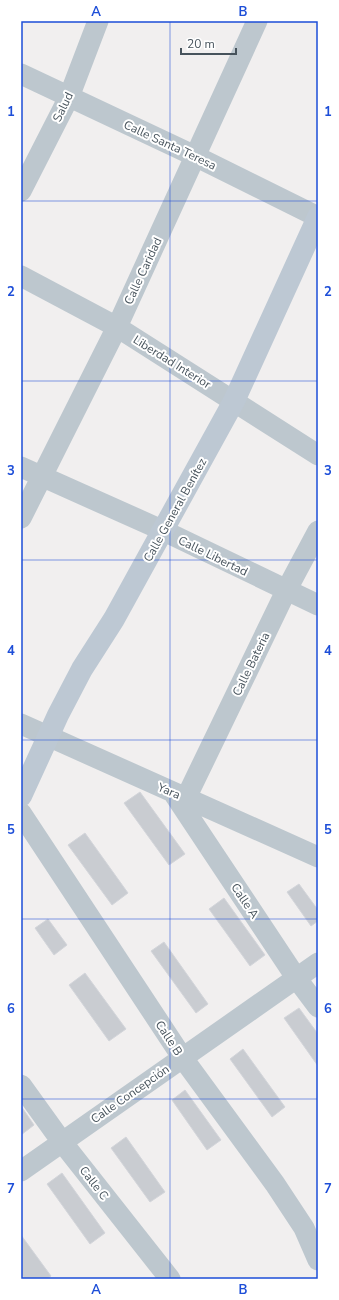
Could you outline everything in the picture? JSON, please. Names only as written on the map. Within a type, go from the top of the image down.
[{"type":"street","name":"Salud","points":[[21,191],[69,97],[98,21]]},
{"type":"street","name":"Calle Caridad","points":[[21,518],[117,327],[258,21]]},
{"type":"street","name":"Calle Santa Teresa","points":[[21,74],[195,156],[318,217]]},
{"type":"street","name":"Calle General Benítez","points":[[21,796],[48,735],[82,669],[114,619],[164,531],[234,401],[318,217]]},
{"type":"street","name":"Liberdad Interior","points":[[21,276],[117,327],[318,455]]},
{"type":"street","name":"Calle Libertad","points":[[21,467],[41,478],[164,531],[286,591],[318,605]]},
{"type":"street","name":"Calle Bateria","points":[[180,796],[318,531]]},
{"type":"street","name":"Yara","points":[[21,724],[318,857]]},
{"type":"street","name":"Calle A","points":[[180,796],[297,979],[318,1006]]},
{"type":"street","name":"Calle B","points":[[21,813],[182,1057],[275,1184],[311,1224],[318,1260]]},
{"type":"street","name":"Calle Concepción","points":[[21,1171],[318,963]]},
{"type":"street","name":"Calle C","points":[[21,1085],[62,1142],[170,1279]]},
{"type":"building","points":[[140,792],[185,854],[169,865],[124,803]]},
{"type":"building","points":[[85,833],[128,893],[112,905],[68,845]]},
{"type":"building","points":[[299,884],[318,910],[318,921],[311,926],[287,892]]},
{"type":"building","points":[[224,898],[265,955],[250,966],[209,909]]},
{"type":"building","points":[[48,919],[67,945],[54,955],[35,928]]},
{"type":"building","points":[[164,942],[208,1004],[196,1013],[151,951]]},
{"type":"building","points":[[85,973],[126,1029],[109,1041],[69,985]]},
{"type":"building","points":[[299,1008],[318,1034],[318,1066],[284,1018]]},
{"type":"building","points":[[243,1049],[285,1107],[272,1117],[230,1059]]},
{"type":"building","points":[[185,1090],[221,1140],[207,1150],[172,1100]]},
{"type":"building","points":[[21,1106],[34,1125],[21,1135]]},
{"type":"building","points":[[126,1137],[165,1192],[150,1202],[111,1148]]},
{"type":"building","points":[[62,1173],[105,1233],[90,1244],[47,1184]]},
{"type":"building","points":[[21,1235],[51,1276],[47,1279],[25,1279],[21,1274]]}]
